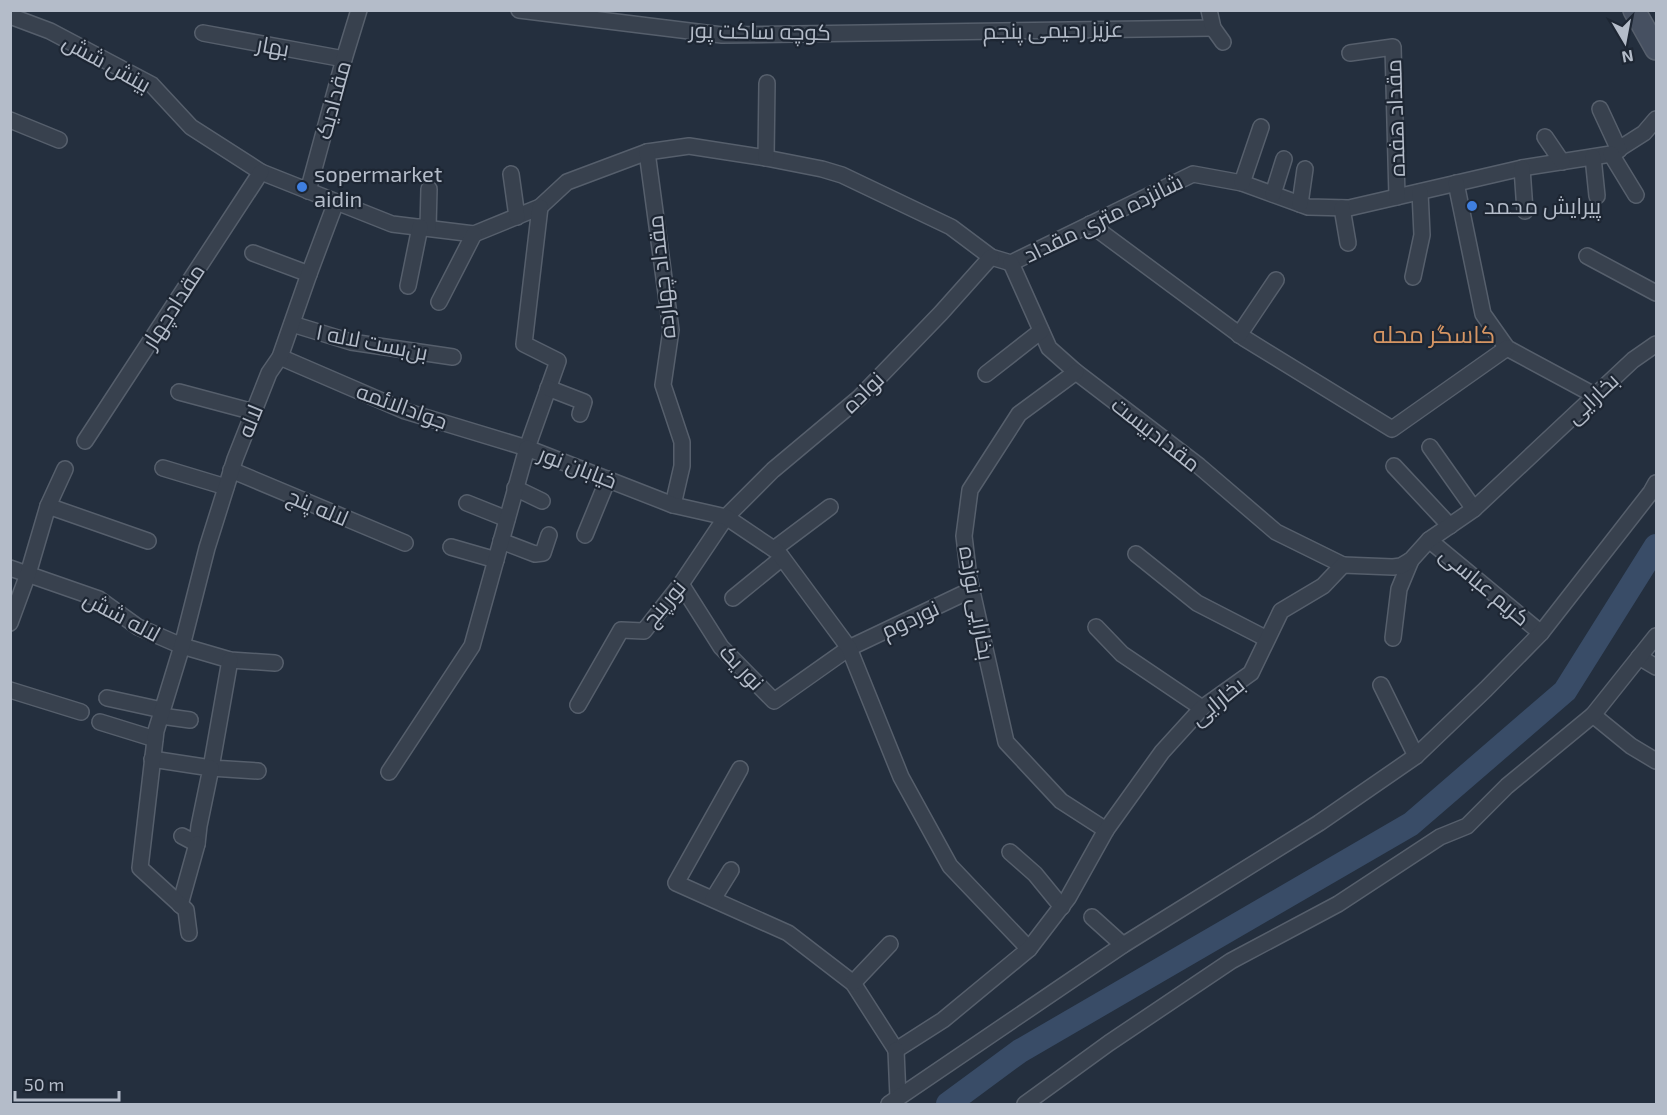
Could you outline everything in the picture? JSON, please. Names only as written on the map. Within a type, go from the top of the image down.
[{"type":"street","name":"مقدادیک","points":[[309,191],[359,10]]},
{"type":"street","name":"کوچه ساکت پور","points":[[519,10],[722,34],[893,33]]},
{"type":"street","points":[[1209,10],[1213,28],[1223,42]]},
{"type":"street","points":[[1634,10],[1656,49]]},
{"type":"street","name":"بینش شش","points":[[10,16],[50,31],[152,85],[191,127],[261,172]]},
{"type":"street","name":"عزیز رحیمی پنجم","points":[[893,33],[1213,28]]},
{"type":"street","name":"بهار","points":[[204,33],[344,59]]},
{"type":"street","name":"مقداد هفده","points":[[1350,53],[1393,47],[1397,197]]},
{"type":"street","points":[[766,158],[767,83]]},
{"type":"street","points":[[1600,109],[1615,152],[1636,195]]},
{"type":"street","name":"شانزده متری مقداد","points":[[261,172],[392,224],[474,234],[540,207],[567,182],[647,152],[689,146],[766,158],[842,175],[951,227],[991,257],[1011,263],[1193,174],[1242,183],[1308,207],[1349,208],[1522,168],[1615,152],[1650,137],[1656,119]]},
{"type":"street","points":[[10,120],[59,140]]},
{"type":"street","points":[[1242,183],[1260,127]]},
{"type":"street","points":[[1545,137],[1562,162]]},
{"type":"street","name":"مقداد چهارده","points":[[647,152],[671,330],[663,385],[682,442],[682,466],[673,505]]},
{"type":"street","points":[[1593,157],[1597,196]]},
{"type":"street","points":[[1273,194],[1284,159]]},
{"type":"street","points":[[1522,168],[1526,211]]},
{"type":"street","points":[[1300,204],[1305,169]]},
{"type":"street","name":"مقدادچهار","points":[[85,441],[261,172]]},
{"type":"street","points":[[511,174],[517,217]]},
{"type":"street","points":[[1456,183],[1483,314],[1507,348],[1596,396]]},
{"type":"street","points":[[408,286],[424,228],[429,189]]},
{"type":"street","points":[[1413,277],[1422,235],[1420,192]]},
{"type":"street","name":"لاله","points":[[180,905],[140,868],[155,739],[207,548],[231,470],[269,374],[280,357],[336,202]]},
{"type":"street","points":[[527,448],[558,361],[524,344],[540,207]]},
{"type":"street","points":[[1342,208],[1348,243]]},
{"type":"street","points":[[1090,224],[1242,336],[1392,429],[1507,348]]},
{"type":"street","points":[[439,302],[474,234]]},
{"type":"street","points":[[253,253],[309,274]]},
{"type":"street","points":[[1587,256],[1656,293]]},
{"type":"street","name":"نواده","points":[[726,517],[773,470],[860,398],[942,313],[991,257]]},
{"type":"street","name":"مقدادبیست","points":[[1011,263],[1049,348],[1076,372],[1199,466],[1276,532],[1343,565]]},
{"type":"street","points":[[1242,336],[1276,280]]},
{"type":"street","name":"بن‌بست لاله ۱","points":[[292,324],[351,342],[453,357]]},
{"type":"street","points":[[986,374],[1041,331]]},
{"type":"street","name":"بخارایی","points":[[1411,560],[1430,540],[1474,509],[1633,360],[1656,344]]},
{"type":"street","name":"جوادالائمه","points":[[280,357],[405,411],[527,448]]},
{"type":"street","name":"بخارایی نوزده","points":[[1076,372],[1019,414],[970,490],[964,536],[971,590],[1006,742],[1061,801],[1106,830]]},
{"type":"street","points":[[548,388],[584,402],[580,414]]},
{"type":"street","points":[[179,392],[254,412]]},
{"type":"street","points":[[1430,447],[1474,509]]},
{"type":"street","name":"خیابان نور","points":[[389,772],[472,646],[527,448],[673,505],[726,517],[778,553],[849,648],[901,777],[950,866],[1029,949]]},
{"type":"street","points":[[1394,466],[1450,526]]},
{"type":"street","points":[[163,468],[226,487]]},
{"type":"street","points":[[10,623],[28,574],[48,506],[65,469]]},
{"type":"street","name":"لاله پنج","points":[[231,470],[405,543]]},
{"type":"street","points":[[585,535],[608,479]]},
{"type":"street","points":[[894,1101],[1123,945],[1319,823],[1416,756],[1541,633],[1656,483]]},
{"type":"street","points":[[515,488],[542,501]]},
{"type":"street","points":[[467,503],[507,519]]},
{"type":"street","points":[[48,506],[148,541]]},
{"type":"street","points":[[733,598],[778,553],[830,507]]},
{"type":"street","name":"نورپنج","points":[[578,705],[621,630],[644,631],[681,584],[726,517]]},
{"type":"street","points":[[501,541],[535,554],[543,553],[549,535]]},
{"type":"street","name":"کریم عباسی","points":[[1430,540],[1541,633]]},
{"type":"street","points":[[450,547],[496,560]]},
{"type":"street","points":[[1136,554],[1197,603],[1267,639]]},
{"type":"street","points":[[1343,565],[1393,567],[1401,566],[1411,560]]},
{"type":"street","points":[[1393,638],[1399,590],[1411,560]]},
{"type":"street","name":"بخارایی","points":[[896,1050],[943,1020],[1029,949],[1062,907],[1106,830],[1162,752],[1202,708],[1251,674],[1281,611],[1323,586],[1343,565]]},
{"type":"street","name":"لاله شش","points":[[10,568],[99,600],[138,627],[182,646],[230,660],[275,663]]},
{"type":"street","name":"نور یک","points":[[681,584],[722,647],[774,701],[849,648]]},
{"type":"street","name":"نوردوم","points":[[849,648],[971,590]]},
{"type":"street","points":[[1096,627],[1122,654],[1202,708]]},
{"type":"street","points":[[1024,1104],[1109,1043],[1231,961],[1338,904],[1440,837],[1467,826],[1507,786],[1593,715],[1656,636]]},
{"type":"street","points":[[1640,657],[1656,667]]},
{"type":"street","points":[[189,933],[186,910],[180,905],[197,844],[230,660]]},
{"type":"street","points":[[1381,685],[1416,756]]},
{"type":"street","points":[[10,690],[81,712]]},
{"type":"street","points":[[107,698],[190,720]]},
{"type":"street","points":[[1593,715],[1631,746],[1656,761]]},
{"type":"street","points":[[100,722],[155,739]]},
{"type":"street","points":[[152,759],[211,768],[258,771]]},
{"type":"street","points":[[740,769],[676,883],[788,933],[853,982],[896,1050],[894,1101]]},
{"type":"street","points":[[182,836],[197,844]]},
{"type":"street","points":[[1010,852],[1035,874],[1062,907]]},
{"type":"street","points":[[713,899],[731,870]]},
{"type":"street","points":[[1092,917],[1123,945]]},
{"type":"street","points":[[853,982],[890,944]]},
{"type":"waterway","points":[[948,1104],[1020,1051],[1411,824],[1565,691],[1656,546]]},
{"type":"place","name":"sopermarket aidin","points":[[302,187]]},
{"type":"place","name":"پیرایش محمد","points":[[1472,206]]},
{"type":"district","name":"کاسگر محله","points":[[1434,335]]}]
